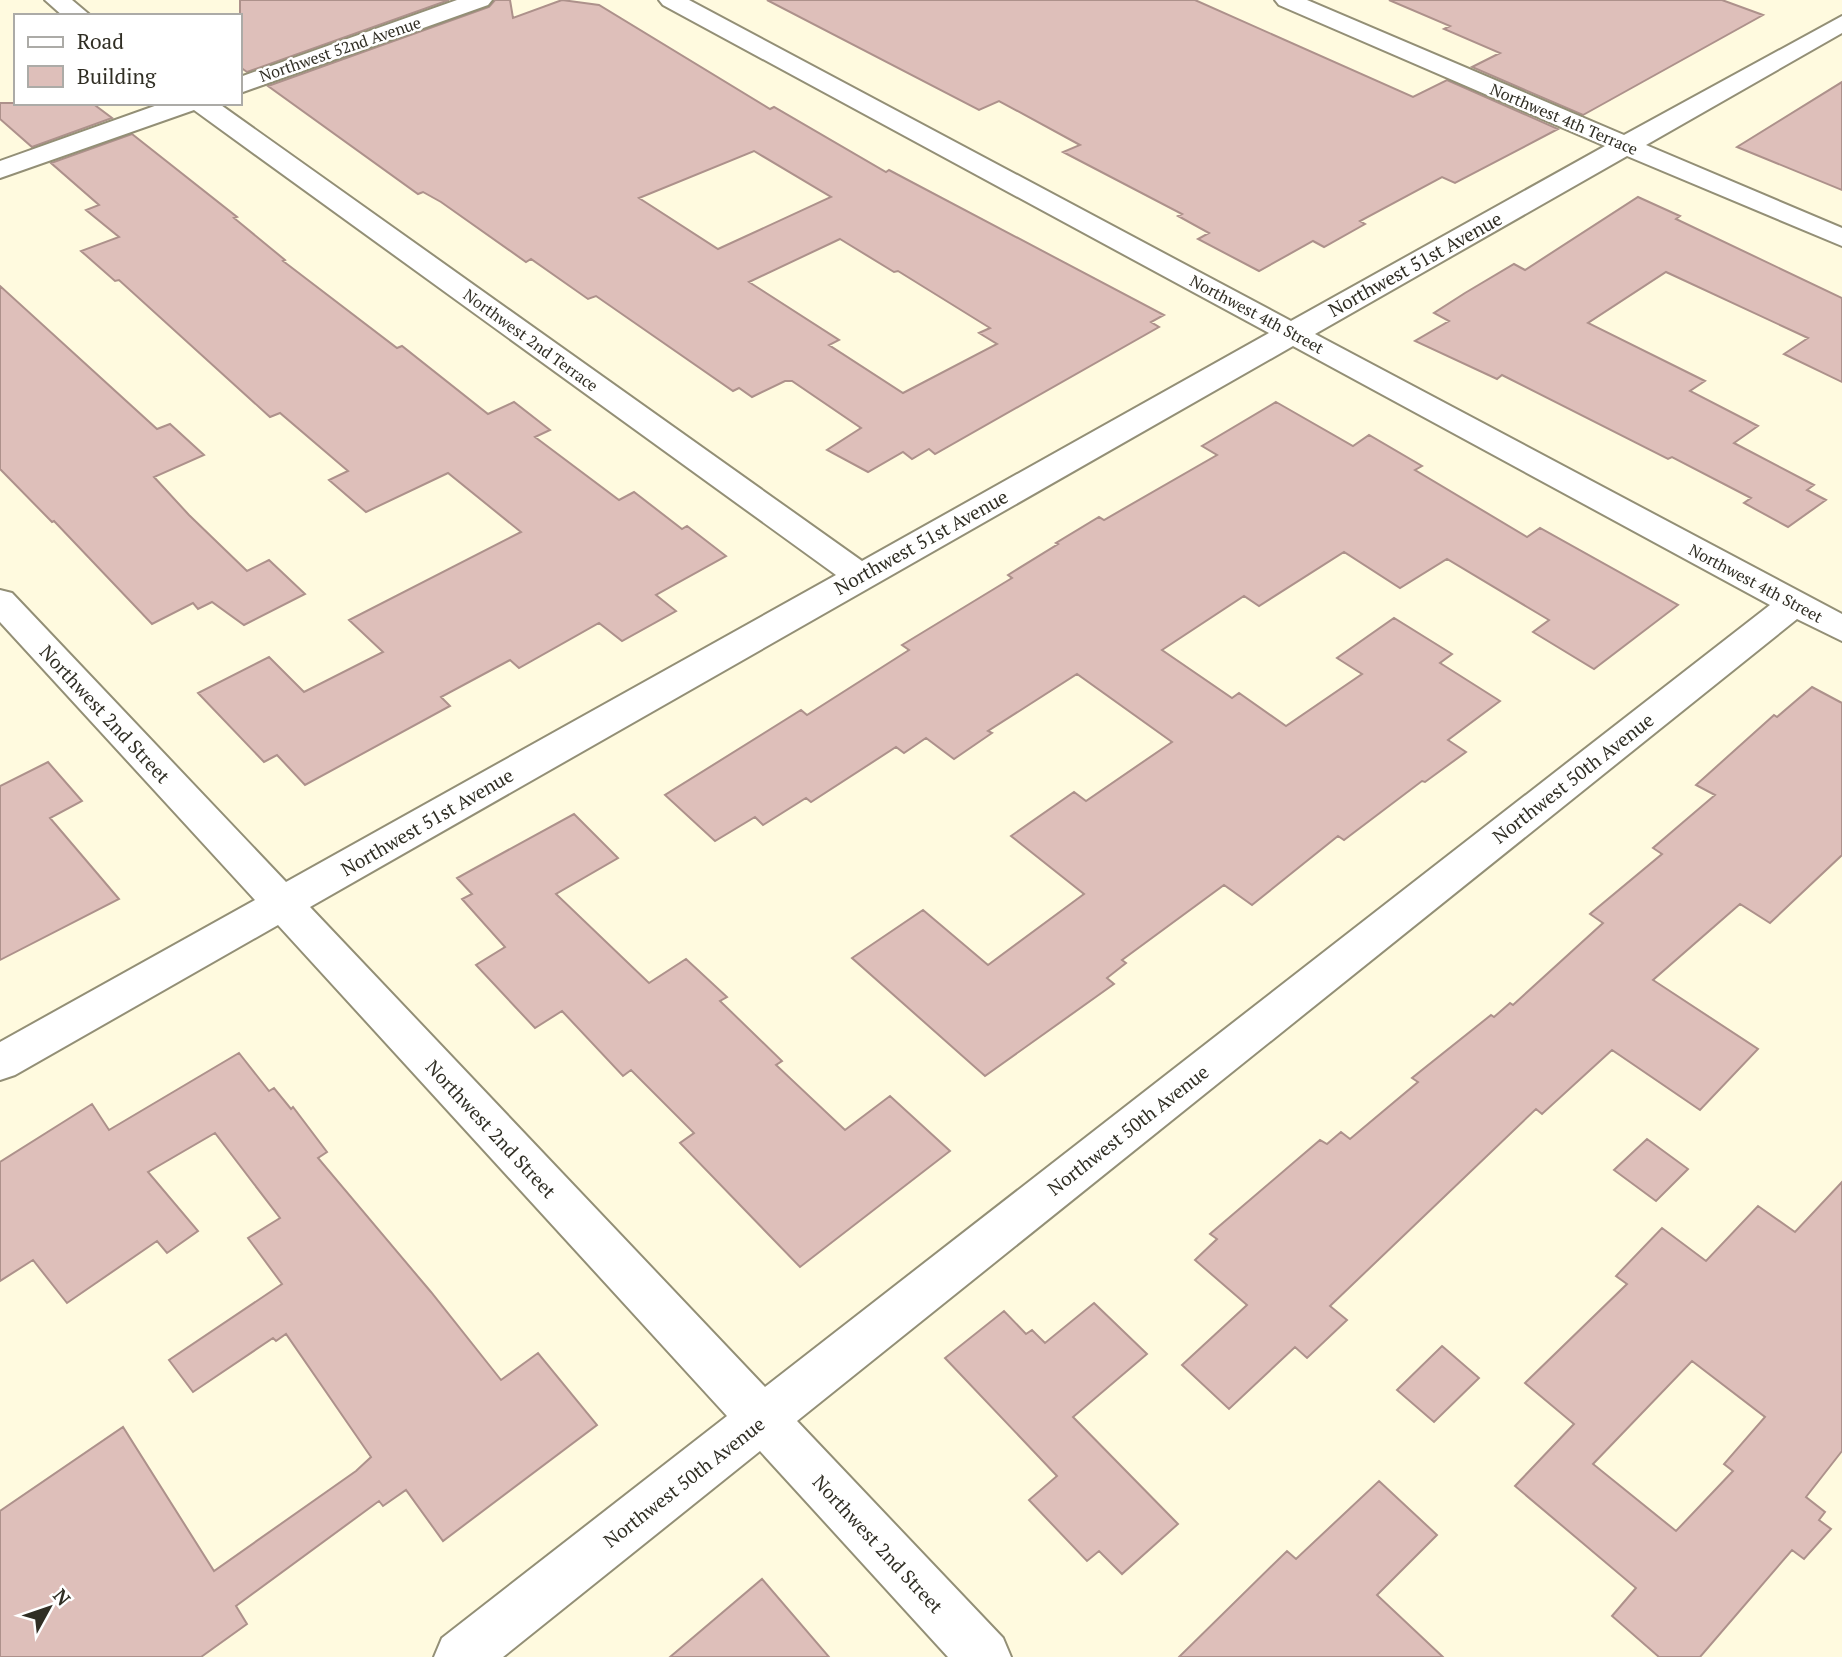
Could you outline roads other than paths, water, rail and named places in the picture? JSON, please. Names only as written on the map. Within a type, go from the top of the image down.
[{"type":"street","points":[[57,0],[76,14]]},
{"type":"street","name":"Northwest 52nd Avenue","points":[[242,84],[480,0]]},
{"type":"street","name":"Northwest 4th Street","points":[[671,0],[1842,629]]},
{"type":"street","name":"Northwest 4th Terrace","points":[[1287,0],[1842,239]]},
{"type":"street","name":"Northwest 51st Avenue","points":[[0,1063],[1842,23]]},
{"type":"street","points":[[0,170],[182,105]]},
{"type":"street","name":"Northwest 2nd Terrace","points":[[204,105],[860,576]]},
{"type":"street","name":"Northwest 2nd Street","points":[[0,601],[984,1657]]},
{"type":"street","name":"Northwest 50th Avenue","points":[[461,1657],[1795,603]]}]
